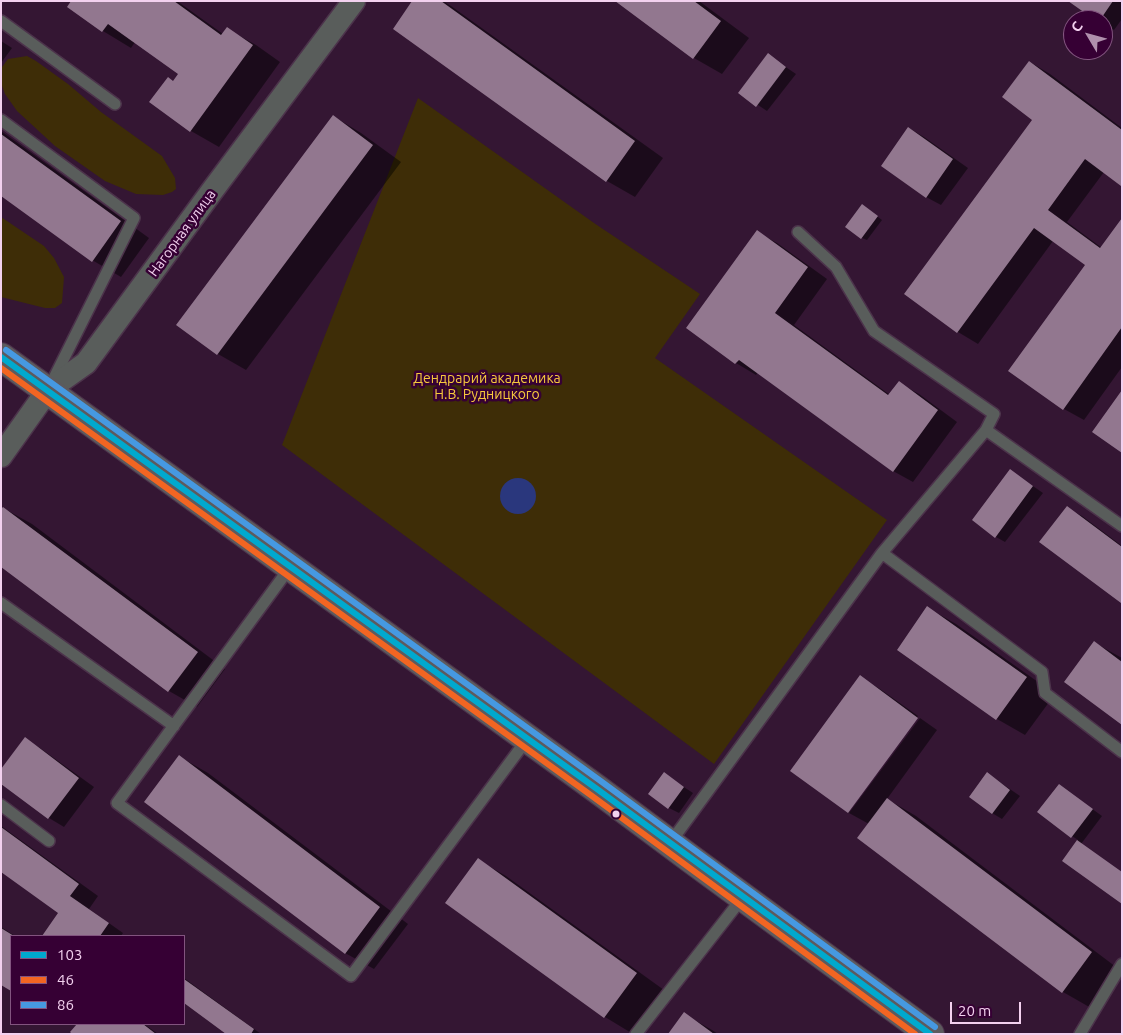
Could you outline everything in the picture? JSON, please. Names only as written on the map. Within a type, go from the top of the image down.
[{"type":"main road","points":[[1,357],[528,738],[930,1034]]},
{"type":"street","name":"Нагорная улица","points":[[1,456],[48,390],[86,363],[354,1]]},
{"type":"lane","points":[[1,22],[115,104]]},
{"type":"lane","points":[[1,120],[134,218],[48,390]]},
{"type":"lane","points":[[670,843],[882,553],[986,430],[994,414],[874,331],[836,267],[798,232]]},
{"type":"lane","points":[[986,430],[1122,526]]},
{"type":"lane","points":[[882,553],[1042,672],[1045,693],[1122,752]]},
{"type":"lane","points":[[291,566],[117,803],[351,976],[528,738]]},
{"type":"lane","points":[[1,603],[174,726]]},
{"type":"lane","points":[[1,806],[48,841]]},
{"type":"lane","points":[[636,1034],[743,897]]},
{"type":"lane","points":[[1080,1034],[1122,964]]},
{"type":"green space","points":[[27,56],[68,84],[101,112],[162,156],[175,178],[176,189],[163,195],[136,194],[105,181],[55,146],[17,111],[5,94],[1,83],[2,67],[8,59]]},
{"type":"green space","name":"Дендрарий академика Н.В. Рудницкого","points":[[418,98],[594,223],[700,294],[655,358],[887,520],[714,764],[282,445]]},
{"type":"green space","points":[[1,217],[44,246],[54,258],[64,277],[62,303],[55,308],[45,308],[1,297]]},
{"type":"water","points":[[518,478],[531,483],[536,496],[531,509],[518,514],[505,509],[500,496],[505,483]]},
{"type":"building","points":[[71,1],[174,1],[221,35],[227,27],[253,45],[190,132],[149,102],[168,77],[173,81],[178,74],[108,24],[102,32],[67,7]]},
{"type":"building","points":[[412,1],[441,1],[635,141],[606,182],[393,29]]},
{"type":"building","points":[[615,1],[694,1],[721,21],[693,59]]},
{"type":"building","points":[[1068,1],[1113,1],[1107,10],[1081,10]]},
{"type":"building","points":[[768,53],[786,67],[756,107],[738,93]]},
{"type":"building","points":[[1029,61],[1122,130],[1121,186],[1085,159],[1048,210],[1100,248],[1122,218],[1122,327],[1063,410],[1008,371],[1085,265],[1034,228],[957,333],[904,294],[1032,120],[1002,97]]},
{"type":"building","points":[[333,115],[373,145],[217,355],[176,325]]},
{"type":"building","points":[[908,127],[953,159],[926,198],[881,166]]},
{"type":"building","points":[[1,134],[121,221],[92,262],[1,196]]},
{"type":"building","points":[[862,204],[878,216],[861,239],[845,227]]},
{"type":"building","points":[[757,230],[808,267],[775,313],[888,395],[899,381],[938,410],[893,472],[739,360],[735,364],[686,328]]},
{"type":"building","points":[[1122,390],[1122,453],[1092,432]]},
{"type":"building","points":[[1010,469],[1033,486],[995,538],[972,520]]},
{"type":"building","points":[[1067,506],[1122,547],[1121,603],[1039,542]]},
{"type":"building","points":[[3,507],[198,652],[168,692],[1,567],[1,509]]},
{"type":"building","points":[[927,606],[1027,677],[996,720],[897,650]]},
{"type":"building","points":[[1094,641],[1122,662],[1122,725],[1064,682]]},
{"type":"building","points":[[860,675],[918,718],[848,813],[790,771]]},
{"type":"building","points":[[25,737],[79,778],[48,819],[1,784],[1,769]]},
{"type":"building","points":[[179,755],[380,907],[345,954],[144,802]]},
{"type":"building","points":[[664,772],[684,787],[668,809],[648,794]]},
{"type":"building","points":[[987,772],[1010,790],[992,814],[969,797]]},
{"type":"building","points":[[1059,784],[1093,809],[1071,838],[1037,812]]},
{"type":"building","points":[[887,798],[1092,952],[1062,993],[857,838]]},
{"type":"building","points":[[1,827],[79,884],[70,896],[109,923],[101,935],[43,935],[58,913],[1,872]]},
{"type":"building","points":[[1077,840],[1122,872],[1122,904],[1062,861]]},
{"type":"building","points":[[478,858],[637,973],[604,1018],[445,903]]},
{"type":"building","points":[[1,928],[12,935],[10,935],[10,990],[1,985]]},
{"type":"building","points":[[185,980],[254,1029],[251,1034],[226,1034],[185,1004]]},
{"type":"building","points":[[684,1012],[714,1034],[668,1034]]},
{"type":"building","points":[[76,1025],[144,1025],[156,1034],[72,1034],[70,1032]]},
{"type":"transit line","name":"86","points":[[6,350],[602,782],[935,1027]]},
{"type":"transit line","name":"103","points":[[1,357],[597,789],[930,1034]]},
{"type":"transit line","name":"46","points":[[1,368],[592,796],[915,1034]]}]
